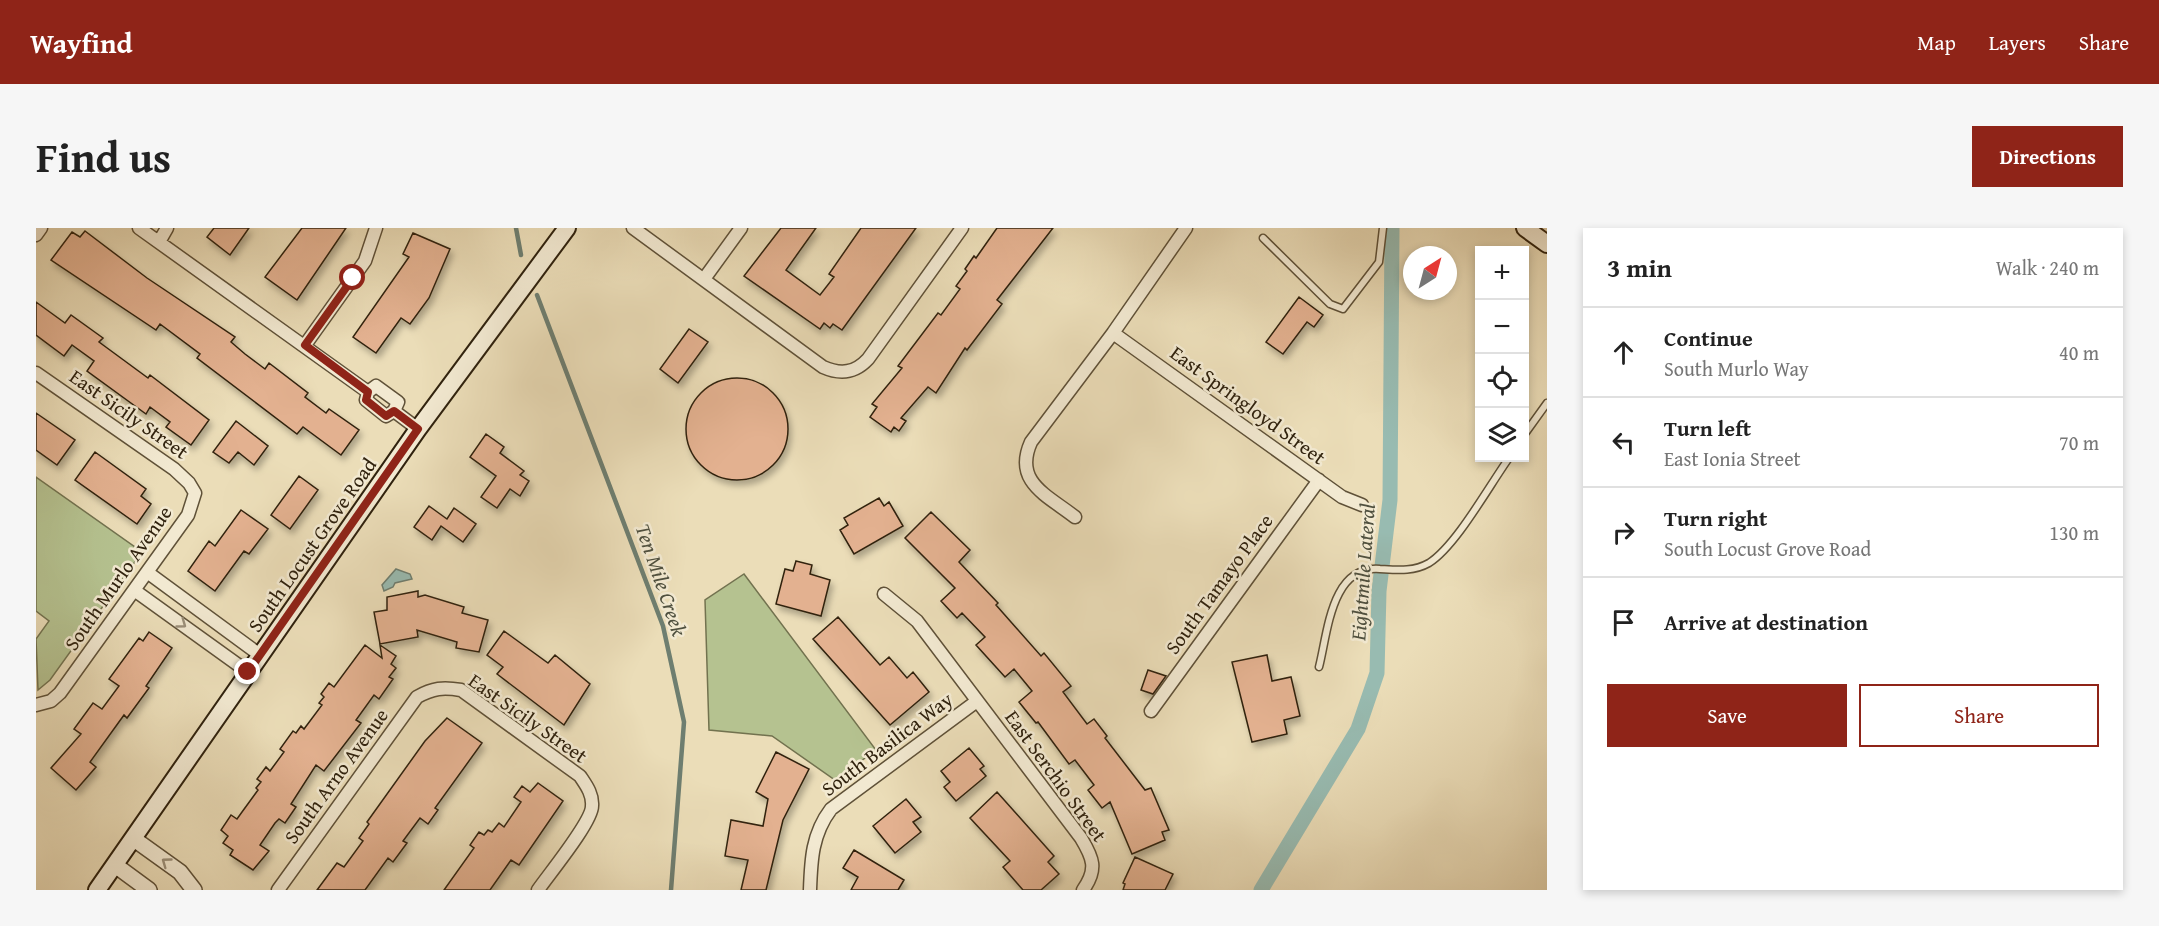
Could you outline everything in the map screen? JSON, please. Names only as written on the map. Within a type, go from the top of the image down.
[{"type":"main road","name":"South Locust Grove Road","points":[[97,890],[418,429],[567,228]]},
{"type":"main road","points":[[1525,228],[1547,244]]},
{"type":"street","points":[[36,235],[41,228]]},
{"type":"street","points":[[139,228],[368,392],[376,386],[398,402],[394,411],[418,429]]},
{"type":"street","points":[[159,242],[167,228]]},
{"type":"street","points":[[305,345],[366,261],[376,228]]},
{"type":"street","points":[[633,228],[823,367],[835,372],[850,372],[868,359],[962,228]]},
{"type":"street","points":[[704,279],[741,228]]},
{"type":"street","points":[[1075,517],[1033,484],[1026,475],[1026,453],[1031,442],[1113,333],[1186,228]]},
{"type":"street","name":"East Springloyd Street","points":[[1113,333],[1342,497],[1362,505]]},
{"type":"street","name":"East Sicily Street","points":[[36,373],[183,476],[195,493]]},
{"type":"street","name":"South Tamayo Place","points":[[1151,711],[1319,480]]},
{"type":"street","name":"South Murlo Avenue","points":[[38,705],[51,701],[60,693],[188,515],[195,493]]},
{"type":"street","points":[[147,572],[260,655]]},
{"type":"street","points":[[134,590],[248,672]]},
{"type":"street","name":"East Serchio Street","points":[[885,594],[917,621],[1081,838],[1092,856],[1092,877],[1083,890]]},
{"type":"street","name":"East Sicily Street","points":[[431,689],[443,687],[461,690],[580,776],[592,798],[590,816],[538,890]]},
{"type":"street","name":"South Arno Avenue","points":[[278,890],[417,698],[431,689]]},
{"type":"street","name":"South Basilica Way","points":[[810,890],[811,856],[816,835],[831,810],[977,701]]},
{"type":"street","points":[[134,839],[180,872],[194,890]]},
{"type":"street","points":[[115,865],[149,890]]},
{"type":"lane","points":[[1263,238],[1330,304],[1343,309],[1379,262],[1383,228]]},
{"type":"lane","points":[[1529,428],[1547,403]]},
{"type":"lane","points":[[1319,667],[1341,588],[1356,572],[1369,568],[1399,571],[1418,569],[1440,554],[1506,462]]},
{"type":"green space","points":[[36,477],[142,552],[50,680],[38,690],[36,639],[49,621],[36,611]]},
{"type":"green space","points":[[744,574],[876,750],[835,780],[772,736],[709,730],[705,600]]},
{"type":"water","points":[[396,569],[410,574],[412,579],[395,583],[393,587],[384,591],[382,585]]},
{"type":"building","points":[[214,228],[249,228],[230,255],[207,237]]},
{"type":"building","points":[[302,228],[346,228],[297,300],[265,277]]},
{"type":"building","points":[[781,228],[816,228],[786,270],[820,295],[834,277],[829,274],[861,228],[916,228],[842,330],[833,324],[830,328],[824,323],[820,329],[744,276]]},
{"type":"building","points":[[997,228],[1053,228],[997,300],[1002,304],[967,350],[965,348],[936,393],[928,387],[901,418],[906,421],[899,431],[894,427],[891,432],[870,417],[877,407],[872,404],[902,368],[898,366],[938,313],[941,315],[960,289],[956,286],[967,271],[965,269],[974,256],[976,258]]},
{"type":"building","points":[[85,231],[147,278],[235,337],[231,342],[265,369],[269,363],[308,393],[305,397],[326,413],[329,409],[359,430],[341,455],[303,427],[297,434],[197,358],[200,354],[160,324],[156,330],[51,260],[72,232],[80,237]]},
{"type":"building","points":[[413,233],[450,249],[429,298],[410,324],[401,318],[376,353],[353,337],[409,257],[403,254]]},
{"type":"building","points":[[1299,297],[1323,315],[1314,327],[1307,322],[1283,354],[1266,342]]},
{"type":"building","points":[[36,302],[65,323],[71,315],[103,338],[99,342],[148,378],[150,375],[209,420],[191,445],[166,427],[170,422],[150,407],[146,414],[87,371],[94,361],[72,345],[64,356],[36,335]]},
{"type":"building","points":[[689,329],[708,342],[678,383],[660,369]]},
{"type":"building","points":[[737,378],[756,382],[773,393],[784,410],[788,429],[784,448],[773,465],[756,476],[737,480],[718,476],[701,465],[690,448],[686,429],[690,410],[701,393],[718,382]]},
{"type":"building","points":[[36,413],[75,440],[57,465],[36,450]]},
{"type":"building","points":[[236,421],[268,446],[254,465],[238,452],[229,463],[213,452]]},
{"type":"building","points":[[486,434],[504,447],[500,453],[524,471],[520,475],[529,481],[520,496],[510,489],[497,508],[481,497],[496,476],[470,457]]},
{"type":"building","points":[[95,452],[146,489],[141,496],[151,504],[137,524],[75,480]]},
{"type":"building","points":[[299,476],[318,490],[290,529],[271,515]]},
{"type":"building","points":[[879,498],[884,506],[889,502],[903,526],[854,554],[840,530],[848,525],[844,518]]},
{"type":"building","points":[[429,506],[447,519],[454,508],[476,524],[463,542],[441,526],[432,540],[414,527]]},
{"type":"building","points":[[241,510],[268,529],[249,554],[244,551],[215,591],[188,571],[209,541],[215,546]]},
{"type":"building","points":[[931,512],[970,550],[959,562],[998,603],[996,605],[1041,656],[1044,653],[1071,686],[1063,692],[1087,724],[1094,719],[1107,736],[1105,738],[1145,790],[1151,788],[1169,830],[1162,832],[1165,840],[1132,854],[1110,802],[1102,808],[1088,790],[1094,785],[1075,760],[1069,764],[1038,722],[1036,723],[1019,702],[1032,691],[1014,669],[1005,677],[976,645],[985,637],[962,613],[957,618],[941,601],[955,588],[905,538]]},
{"type":"building","points":[[796,561],[812,565],[810,574],[830,580],[821,616],[776,604],[785,569],[793,571]]},
{"type":"building","points":[[418,591],[418,597],[425,595],[464,607],[462,613],[488,620],[479,652],[456,648],[457,642],[417,630],[418,637],[380,644],[374,612],[387,610],[387,597]]},
{"type":"building","points":[[838,617],[880,665],[889,657],[907,678],[913,672],[929,692],[890,725],[813,639]]},
{"type":"building","points":[[504,631],[548,663],[555,655],[590,684],[564,725],[497,674],[503,667],[487,655]]},
{"type":"building","points":[[149,632],[172,648],[146,686],[149,688],[127,718],[124,715],[90,762],[96,767],[76,790],[51,768],[81,734],[74,729],[93,703],[102,709],[119,686],[109,679],[139,638],[143,641]]},
{"type":"building","points":[[365,645],[382,658],[380,645],[396,656],[391,664],[396,668],[389,677],[393,679],[379,699],[374,695],[356,720],[361,723],[324,771],[316,765],[291,804],[296,807],[285,823],[279,819],[260,845],[269,851],[253,870],[230,855],[233,850],[223,843],[228,836],[221,830],[231,815],[237,819],[258,790],[256,788],[261,782],[257,779],[266,767],[270,771],[284,752],[280,749],[293,731],[296,733],[301,726],[304,729],[322,705],[319,703],[324,697],[321,694],[329,683],[334,687]]},
{"type":"building","points":[[1267,655],[1272,681],[1291,677],[1300,716],[1284,720],[1287,734],[1252,742],[1232,662]]},
{"type":"building","points":[[1148,670],[1166,676],[1153,694],[1141,690]]},
{"type":"building","points":[[447,718],[482,743],[435,808],[438,810],[428,824],[420,818],[403,841],[407,843],[393,862],[388,858],[365,890],[317,890],[337,863],[344,867],[363,841],[359,838],[369,824],[367,822],[425,741]]},
{"type":"building","points":[[969,748],[984,766],[980,769],[986,776],[956,801],[944,787],[950,782],[941,771]]},
{"type":"building","points":[[776,752],[809,769],[783,820],[766,890],[741,890],[748,860],[725,856],[731,820],[763,826],[768,799],[756,792]]},
{"type":"building","points":[[538,783],[563,801],[519,865],[511,860],[490,890],[444,890],[474,848],[470,845],[479,832],[484,835],[488,830],[492,832],[499,823],[504,827],[521,802],[514,797],[522,786],[530,792]]},
{"type":"building","points":[[997,792],[1054,856],[1048,862],[1059,874],[1041,890],[1023,890],[1003,867],[1010,861],[970,818]]},
{"type":"building","points":[[906,799],[921,817],[913,822],[921,832],[895,853],[873,826]]},
{"type":"building","points":[[854,850],[904,880],[898,890],[851,890],[858,877],[843,868]]},
{"type":"building","points":[[1135,857],[1173,874],[1165,890],[1123,890],[1125,884],[1123,883]]},
{"type":"waterway","name":"Ten Mile Creek","points":[[516,228],[521,255]]},
{"type":"waterway","name":"Eightmile Lateral","points":[[1261,890],[1358,729],[1377,673],[1379,591],[1390,500],[1392,228]]},
{"type":"waterway","name":"Ten Mile Creek","points":[[537,295],[663,626],[684,722],[671,890]]},
{"type":"route","points":[[248,672],[418,429],[394,411],[386,416],[366,400],[368,392],[305,345],[353,278]]}]
